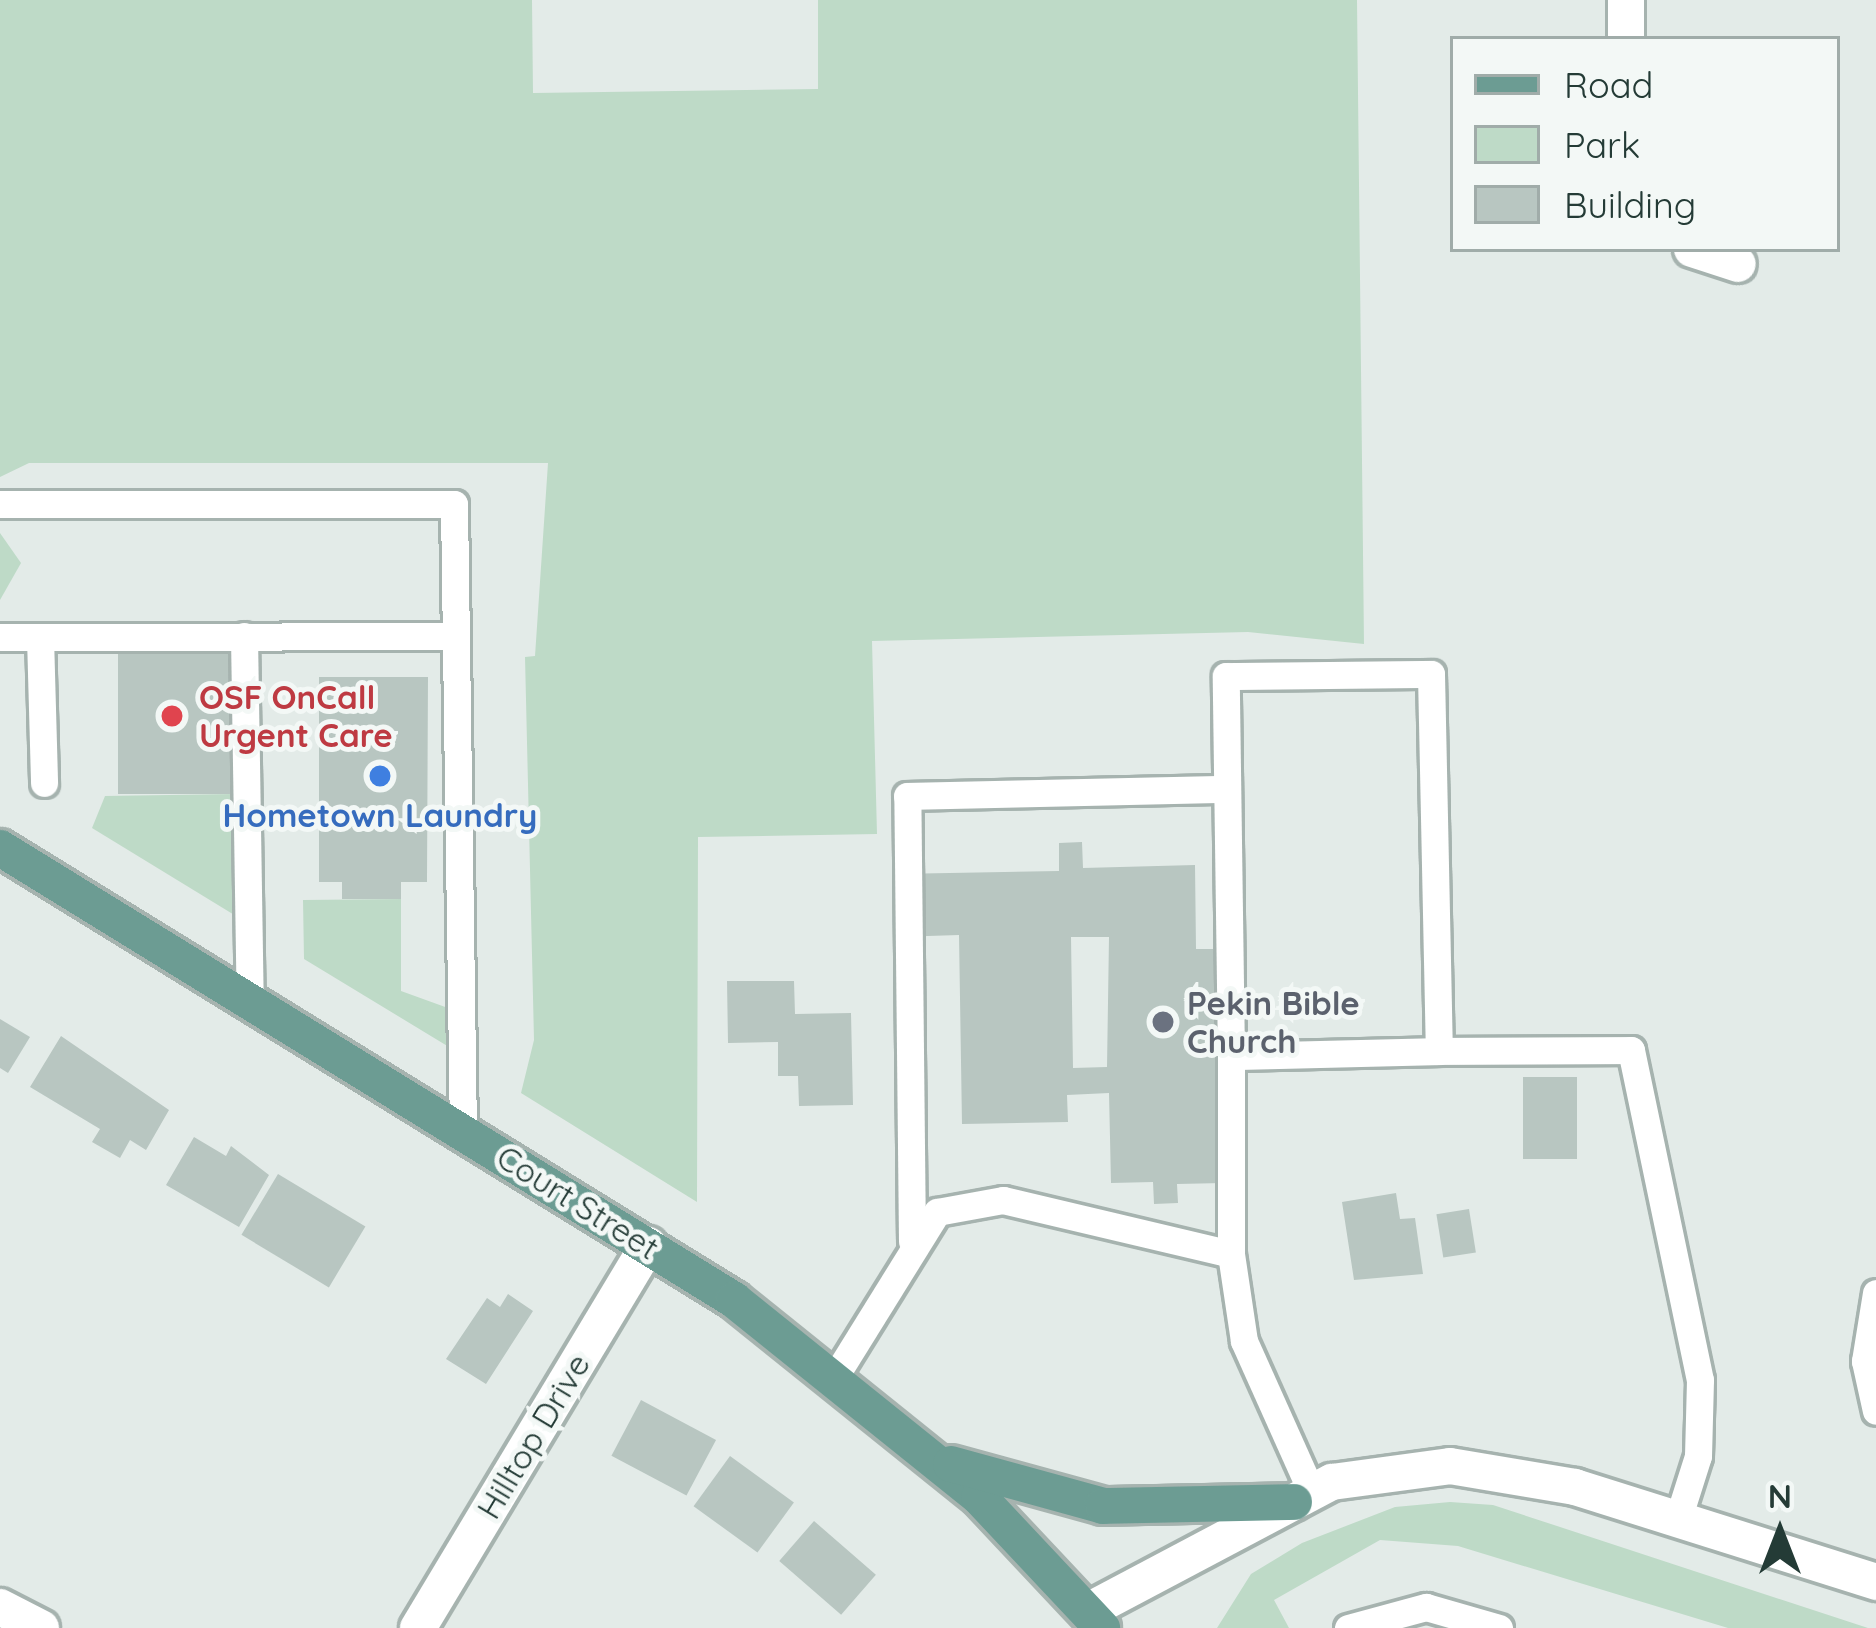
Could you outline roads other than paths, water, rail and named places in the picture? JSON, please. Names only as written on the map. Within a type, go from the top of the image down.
[{"type":"main road","name":"Court Street","points":[[0,848],[648,1245],[836,1375],[935,1458],[1095,1620]]},
{"type":"main road","points":[[935,1458],[1103,1506],[1303,1497]]},
{"type":"street","points":[[1626,0],[1626,36]]},
{"type":"street","points":[[1701,252],[1738,264]]},
{"type":"street","name":"Hilltop Drive","points":[[418,1628],[648,1245]]},
{"type":"street","points":[[1095,1620],[1303,1497],[1450,1466],[1678,1520],[1876,1582]]},
{"type":"street","points":[[0,1607],[41,1628]]},
{"type":"lane","points":[[0,504],[454,504],[463,1131]]},
{"type":"lane","points":[[244,636],[250,1000]]},
{"type":"lane","points":[[0,637],[455,636]]},
{"type":"lane","points":[[40,637],[44,782]]},
{"type":"lane","points":[[1303,1497],[1244,1340],[1232,1254],[1226,676],[1431,674],[1439,1051]]},
{"type":"lane","points":[[912,1241],[907,796],[1227,789]]},
{"type":"lane","points":[[1232,1056],[1631,1050],[1700,1380],[1698,1456],[1678,1520]]},
{"type":"lane","points":[[836,1375],[912,1241],[937,1212],[1003,1200],[1232,1254]]},
{"type":"lane","points":[[1876,1293],[1865,1361],[1876,1411]]},
{"type":"lane","points":[[1348,1628],[1426,1607],[1499,1628]]},
{"type":"place","name":"OSF OnCall Urgent Care","points":[[172,716]]},
{"type":"place","name":"Hometown Laundry","points":[[380,776]]},
{"type":"place","name":"Pekin Bible Church","points":[[1163,1022]]}]
